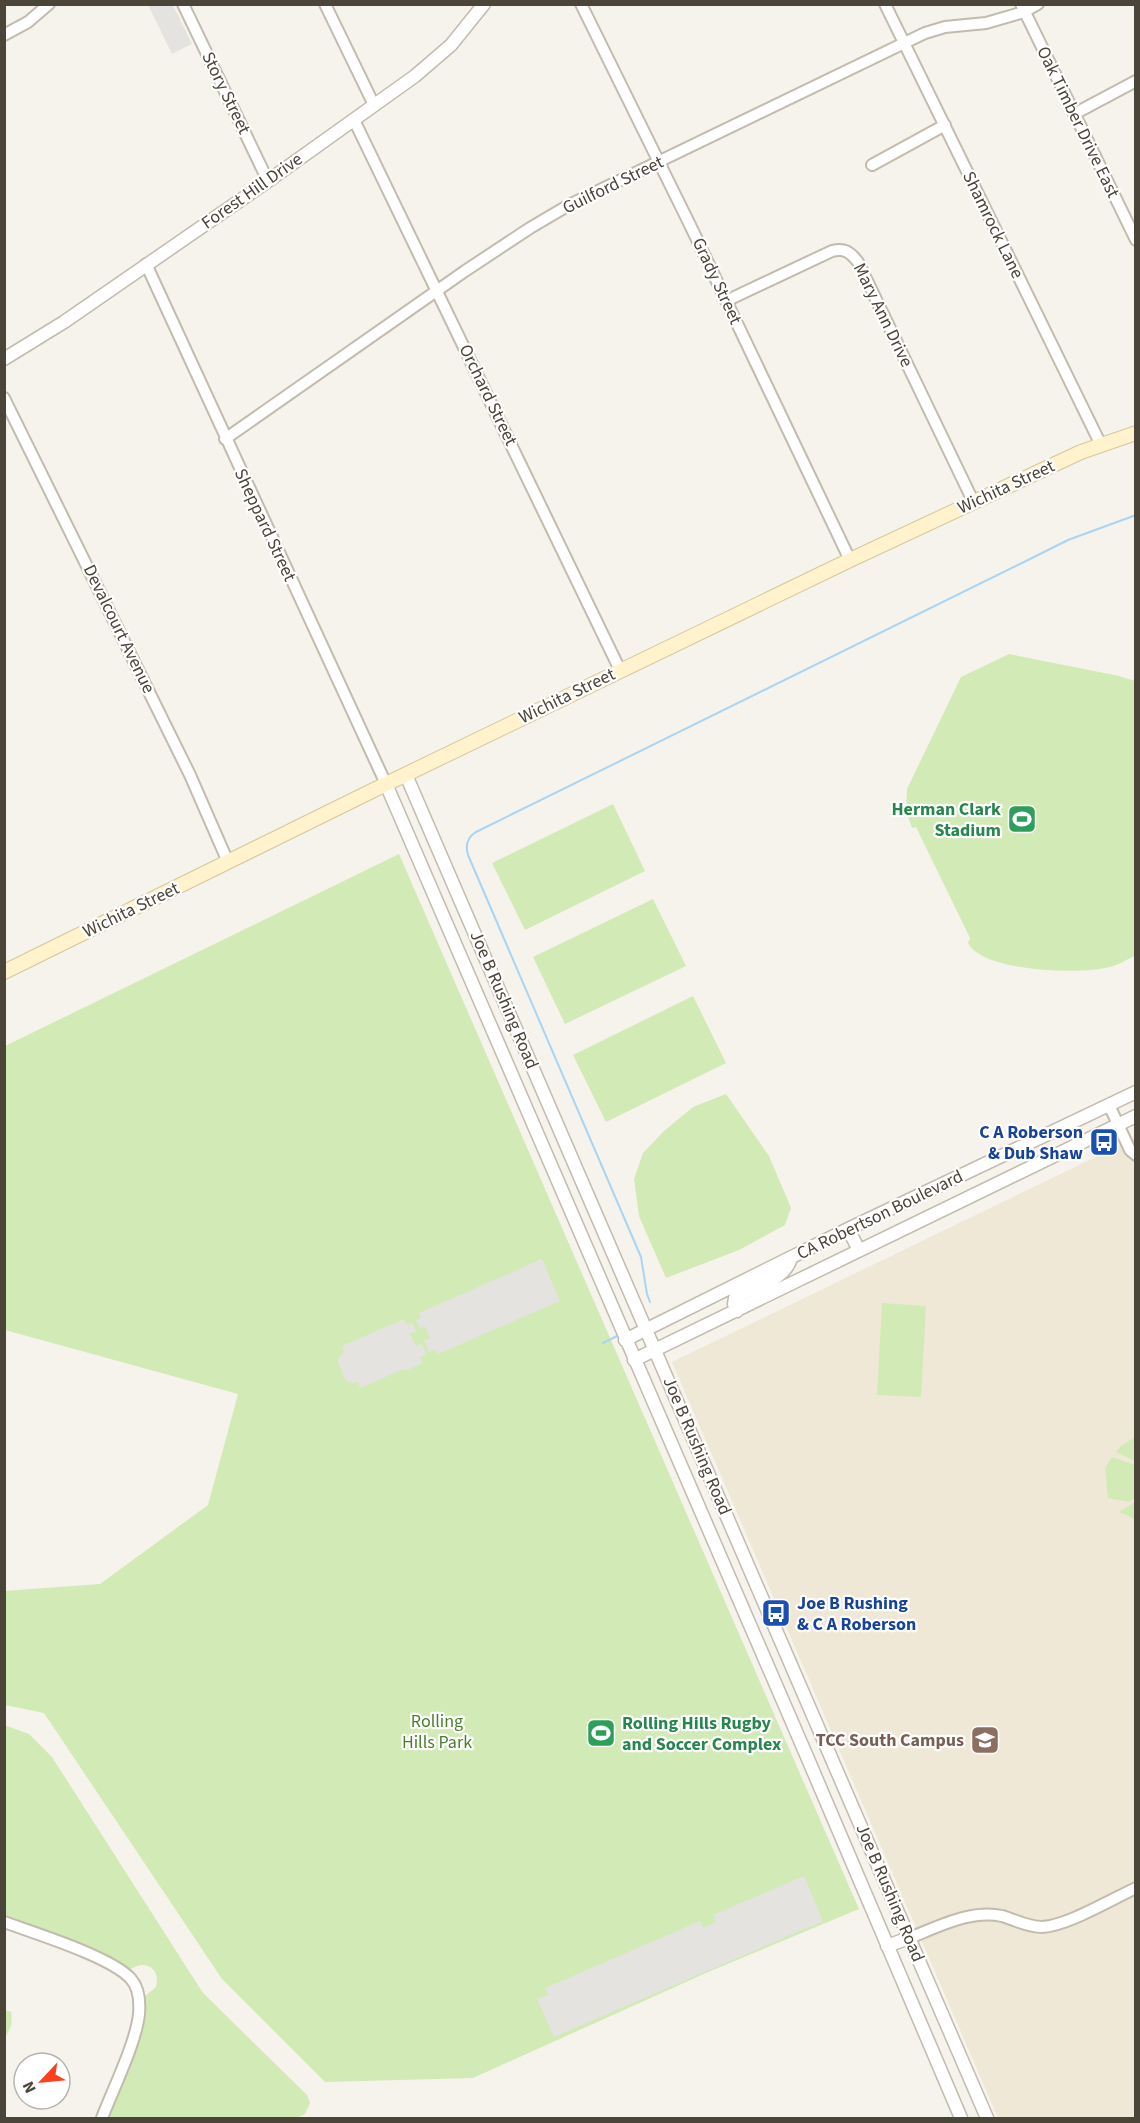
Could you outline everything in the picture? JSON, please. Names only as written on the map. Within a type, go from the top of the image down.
[{"type":"main road","name":"Wichita Street","points":[[5,970],[620,670],[973,501],[1101,445],[1136,433]]},
{"type":"street","points":[[4,35],[28,22],[50,4]]},
{"type":"street","name":"Story Street","points":[[183,4],[268,181]]},
{"type":"street","points":[[326,4],[374,105]]},
{"type":"street","name":"Forest Hill Drive","points":[[4,359],[64,322],[415,76],[437,58],[466,28],[484,4]]},
{"type":"street","name":"Grady Street","points":[[581,4],[850,560]]},
{"type":"street","name":"Shamrock Lane","points":[[885,4],[1101,445]]},
{"type":"street","name":"Guilford Street","points":[[225,439],[465,271],[559,211],[904,43],[945,27],[986,23],[1038,4]]},
{"type":"street","name":"Oak Timber Drive East","points":[[1022,8],[1074,114],[1131,221],[1136,240]]},
{"type":"street","points":[[1074,114],[1136,81]]},
{"type":"street","name":"Orchard Street","points":[[354,120],[620,670]]},
{"type":"street","points":[[872,165],[945,125]]},
{"type":"street","name":"Mary Ann Drive","points":[[726,301],[832,251],[842,249],[851,253],[858,262],[973,501]]},
{"type":"street","name":"Sheppard Street","points":[[146,264],[386,784]]},
{"type":"street","name":"Devalcourt Avenue","points":[[4,398],[190,775],[228,862]]},
{"type":"street","name":"Joe B Rushing Road","points":[[406,775],[987,2118]]},
{"type":"street","name":"Joe B Rushing Road","points":[[386,784],[961,2118]]},
{"type":"street","name":"CA Robertson Boulevard","points":[[626,1340],[848,1229],[1136,1092]]},
{"type":"street","points":[[1109,1105],[1130,1150],[1136,1155]]},
{"type":"street","name":"CA Robertson Boulevard","points":[[634,1360],[966,1196],[1136,1116]]},
{"type":"street","points":[[957,1178],[966,1196]]},
{"type":"street","points":[[848,1229],[859,1250]]},
{"type":"street","points":[[737,1311],[734,1304],[735,1298],[783,1274],[789,1267],[791,1258]]},
{"type":"street","points":[[741,1604],[762,1597]]},
{"type":"street","points":[[808,1759],[828,1750]]},
{"type":"street","points":[[887,1946],[961,1919],[980,1915],[1002,1916],[1027,1925],[1044,1927],[1068,1920],[1136,1888]]},
{"type":"street","points":[[4,1922],[105,1961],[123,1972],[136,1988],[139,2012],[135,2032],[102,2118]]},
{"type":"shaded area","points":[[148,5],[173,5],[192,44],[172,54]]},
{"type":"shaded area","name":"TCC South Campus","points":[[1135,1138],[1135,2118],[998,2118],[672,1362]]},
{"type":"shaded area","points":[[542,1259],[560,1301],[438,1354],[435,1349],[429,1352],[424,1341],[430,1338],[425,1326],[420,1329],[416,1320],[421,1318],[419,1313]]},
{"type":"shaded area","points":[[404,1319],[406,1325],[412,1322],[416,1331],[410,1334],[416,1346],[422,1344],[426,1354],[420,1357],[423,1363],[360,1388],[358,1382],[346,1381],[337,1360],[344,1352],[342,1346]]},
{"type":"shaded area","points":[[804,1876],[823,1921],[554,2037],[537,1999],[548,1995],[545,1988],[700,1921],[703,1928],[716,1922],[713,1915]]},
{"type":"green space","name":"Herman Clark Stadium","points":[[1009,654],[1135,681],[1135,956],[1113,966],[1078,971],[1034,969],[992,960],[977,953],[968,943],[970,938],[916,827],[912,828],[906,811],[907,789],[961,677]]},
{"type":"green space","points":[[613,804],[645,871],[525,930],[492,863]]},
{"type":"green space","name":"Rolling Hills Park","points":[[399,854],[859,1909],[706,1973],[473,2078],[325,2082],[222,1979],[44,1713],[5,1705],[4,1591],[100,1584],[208,1505],[238,1394],[5,1330],[5,1046]]},
{"type":"green space","points":[[653,899],[686,966],[565,1024],[533,957]]},
{"type":"green space","points":[[693,996],[726,1063],[606,1122],[573,1055]]},
{"type":"green space","points":[[726,1094],[769,1156],[791,1208],[785,1225],[739,1250],[666,1278],[639,1216],[634,1179],[643,1153],[664,1131],[693,1107]]},
{"type":"green space","points":[[882,1303],[926,1306],[921,1397],[877,1395]]},
{"type":"green space","points":[[1135,1437],[1135,1461],[1116,1452],[1121,1446]]},
{"type":"green space","points":[[1112,1457],[1135,1465],[1135,1498],[1129,1502],[1108,1498],[1105,1468]]},
{"type":"green space","points":[[1135,1502],[1135,1519],[1119,1512]]},
{"type":"green space","points":[[4,1725],[29,1734],[52,1757],[203,1993],[307,2095],[310,2103],[305,2114],[297,2118],[105,2118],[143,1998],[156,1987],[157,1979],[150,1967],[140,1965],[127,1970],[5,1919]]},
{"type":"green space","points":[[5,2010],[11,2012],[12,2019],[5,2037]]},
{"type":"waterway","points":[[650,1302],[641,1257],[468,855],[469,839],[476,832],[1068,540],[1136,515]]},
{"type":"waterway","points":[[603,1343],[617,1336]]},
{"type":"place","name":"Herman Clark Stadium","points":[[1022,819]]},
{"type":"place","name":"C A Roberson & Dub Shaw","points":[[1104,1142]]},
{"type":"place","name":"Joe B Rushing & C A Roberson","points":[[776,1613]]},
{"type":"place","name":"Rolling Hills Rugby and Soccer Complex","points":[[601,1733]]},
{"type":"place","name":"TCC South Campus","points":[[985,1740]]}]
